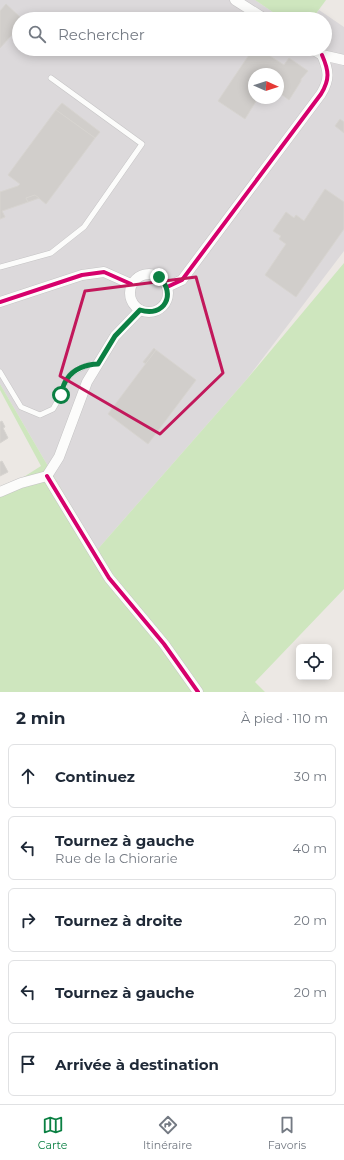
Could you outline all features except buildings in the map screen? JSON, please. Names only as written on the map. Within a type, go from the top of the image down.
[{"type":"street","points":[[235,0],[254,12]]},
{"type":"street","points":[[167,287],[182,280],[321,94],[326,86],[328,77],[327,66],[322,56]]},
{"type":"street","points":[[326,56],[344,60]]},
{"type":"street","points":[[0,302],[82,275],[104,272],[131,284]]},
{"type":"street","points":[[147,273],[159,277],[164,281],[167,287],[167,300],[164,306],[152,312],[146,312],[135,307],[129,296],[131,284],[135,279],[147,273]]},
{"type":"street","points":[[0,492],[21,483],[47,476],[60,457],[87,382],[115,336],[140,310]]},
{"type":"street","points":[[47,476],[109,578],[164,644],[198,692]]},
{"type":"lane","points":[[0,267],[51,253],[84,227],[142,144],[51,78]]},
{"type":"lane","points":[[0,372],[21,407],[40,415],[53,409],[61,395],[66,380],[72,373],[82,367],[91,364],[98,364]]},
{"type":"highlighted area","points":[[196,277],[223,373],[160,434],[60,376],[85,291]]},
{"type":"shaded area","points":[[0,0],[255,0],[273,12],[12,12],[12,56],[332,56],[332,19],[344,27],[344,251],[247,379],[97,550],[0,384]]},
{"type":"green space","points":[[255,0],[326,0],[317,12],[273,12]]},
{"type":"green space","points":[[344,263],[344,589],[255,682],[265,692],[0,692],[0,492],[41,466],[0,390],[0,384],[97,550],[247,379]]},
{"type":"cycle path","points":[[167,287],[182,280],[321,94],[326,84],[328,75],[322,56]]},
{"type":"cycle path","points":[[0,302],[82,275],[104,272],[131,284]]},
{"type":"cycle path","points":[[47,476],[109,578],[164,644],[198,692]]},
{"type":"route","points":[[61,395],[66,380],[72,373],[82,367],[91,364],[98,364],[115,336],[140,310],[152,312],[164,306],[167,300],[167,287],[164,281],[159,277]]}]
